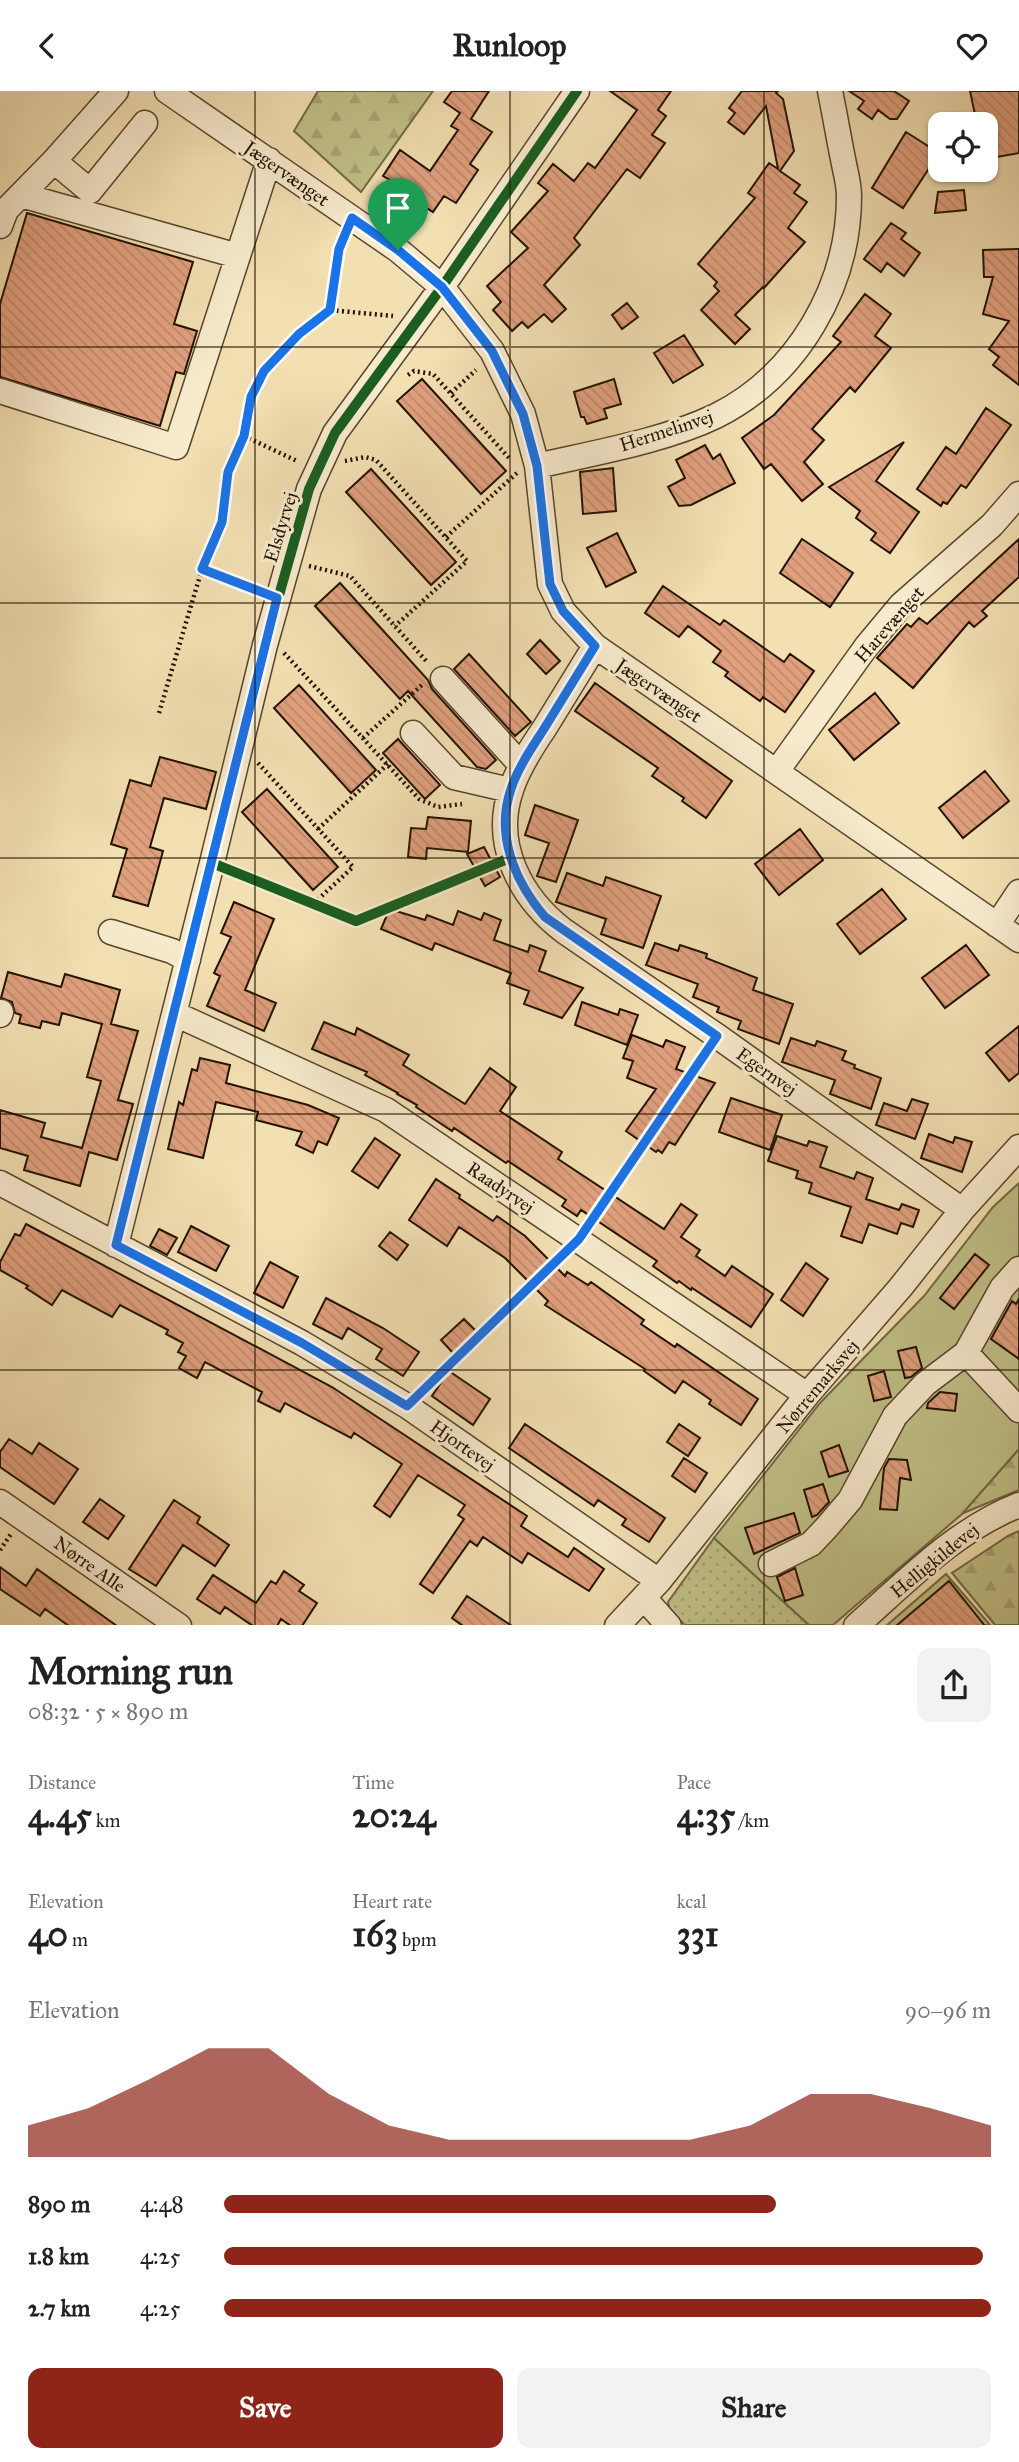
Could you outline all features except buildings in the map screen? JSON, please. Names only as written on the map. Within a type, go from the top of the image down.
[{"type":"street","points":[[0,226],[6,210],[116,91]]},
{"type":"street","name":"Jægervænget","points":[[167,91],[398,250],[442,287],[494,354],[523,414],[529,468],[550,584],[563,611],[595,646],[1019,940]]},
{"type":"street","name":"Elsdyrvej","points":[[116,1245],[265,645],[309,489],[335,433],[442,287],[577,91]]},
{"type":"street","name":"Hermelinvej","points":[[529,468],[665,435],[716,416],[762,386],[799,347],[828,300],[844,248],[849,194],[831,91]]},
{"type":"street","points":[[54,161],[90,191],[145,123]]},
{"type":"street","points":[[0,391],[176,447],[269,160]]},
{"type":"street","points":[[21,195],[238,257]]},
{"type":"street","name":"Harevænget","points":[[777,771],[866,647],[901,605],[992,525],[1019,494]]},
{"type":"street","name":"Egernvej","points":[[595,646],[521,765],[509,795],[506,838],[510,858],[530,899],[545,917],[962,1210]]},
{"type":"street","points":[[440,675],[521,765]]},
{"type":"street","points":[[413,733],[454,777],[509,795]]},
{"type":"street","points":[[997,925],[1019,892]]},
{"type":"street","points":[[111,932],[172,951],[188,961]]},
{"type":"street","name":"Raadyrvej","points":[[175,1014],[386,1110],[807,1395]]},
{"type":"street","name":"Nørremarksvej","points":[[618,1625],[652,1589],[807,1395],[900,1288],[962,1210],[1019,1147]]},
{"type":"street","name":"Hjortevej","points":[[0,1183],[302,1343],[407,1406],[652,1589]]},
{"type":"street","points":[[771,1564],[811,1544],[827,1528],[850,1500],[895,1416],[925,1384],[966,1353],[1002,1288],[1019,1269]]},
{"type":"street","points":[[966,1353],[1019,1410]]},
{"type":"street","name":"Nørre Alle","points":[[0,1502],[178,1625]]},
{"type":"street","name":"Helligkildevej","points":[[857,1625],[947,1546],[991,1516],[1019,1505]]},
{"type":"street","points":[[652,1589],[669,1625]]},
{"type":"path","points":[[330,310],[339,249],[352,218]]},
{"type":"path","points":[[159,713],[202,569],[222,522],[228,472],[244,436],[251,397],[264,371],[299,334],[330,310],[400,316],[416,322]]},
{"type":"path","points":[[451,393],[494,354]]},
{"type":"path","points":[[384,365],[403,379],[414,370],[433,374],[529,468],[446,537]]},
{"type":"path","points":[[244,436],[321,464],[365,457],[376,460],[467,561],[395,626]]},
{"type":"path","points":[[287,561],[350,576],[440,675],[363,738]]},
{"type":"path","points":[[202,569],[277,598]]},
{"type":"path","points":[[265,645],[281,650],[419,799],[438,807],[509,795]]},
{"type":"path","points":[[239,754],[255,759],[353,867],[318,906],[300,899]]},
{"type":"path","points":[[318,829],[388,764]]},
{"type":"green space","points":[[318,91],[433,91],[361,192],[294,131]]},
{"type":"green space","points":[[1019,1183],[1019,1449],[962,1514],[833,1625],[809,1625],[714,1538],[820,1403],[924,1296],[993,1207]]},
{"type":"green space","points":[[1019,1449],[1019,1490],[961,1514]]},
{"type":"green space","points":[[1019,1531],[1019,1625],[995,1625],[952,1573]]},
{"type":"green space","points":[[714,1538],[809,1625],[685,1625],[670,1611],[668,1602]]},
{"type":"green space","points":[[946,1574],[990,1625],[887,1625]]},
{"type":"cycle path","points":[[116,1245],[265,645],[309,489],[335,433],[442,287],[577,91]]},
{"type":"cycle path","points":[[212,863],[356,921],[510,858]]},
{"type":"cycle path","points":[[407,1406],[579,1239],[717,1036]]},
{"type":"route","points":[[352,218],[398,250],[442,287],[492,351],[523,414],[537,466],[550,584],[563,611],[595,646],[521,765],[510,790],[506,838],[518,879],[545,917],[717,1036],[579,1239],[407,1406],[302,1343],[116,1245],[277,598],[202,569],[222,522],[228,472],[244,436],[251,397],[264,371],[299,334],[330,310],[339,249],[352,218]]}]
